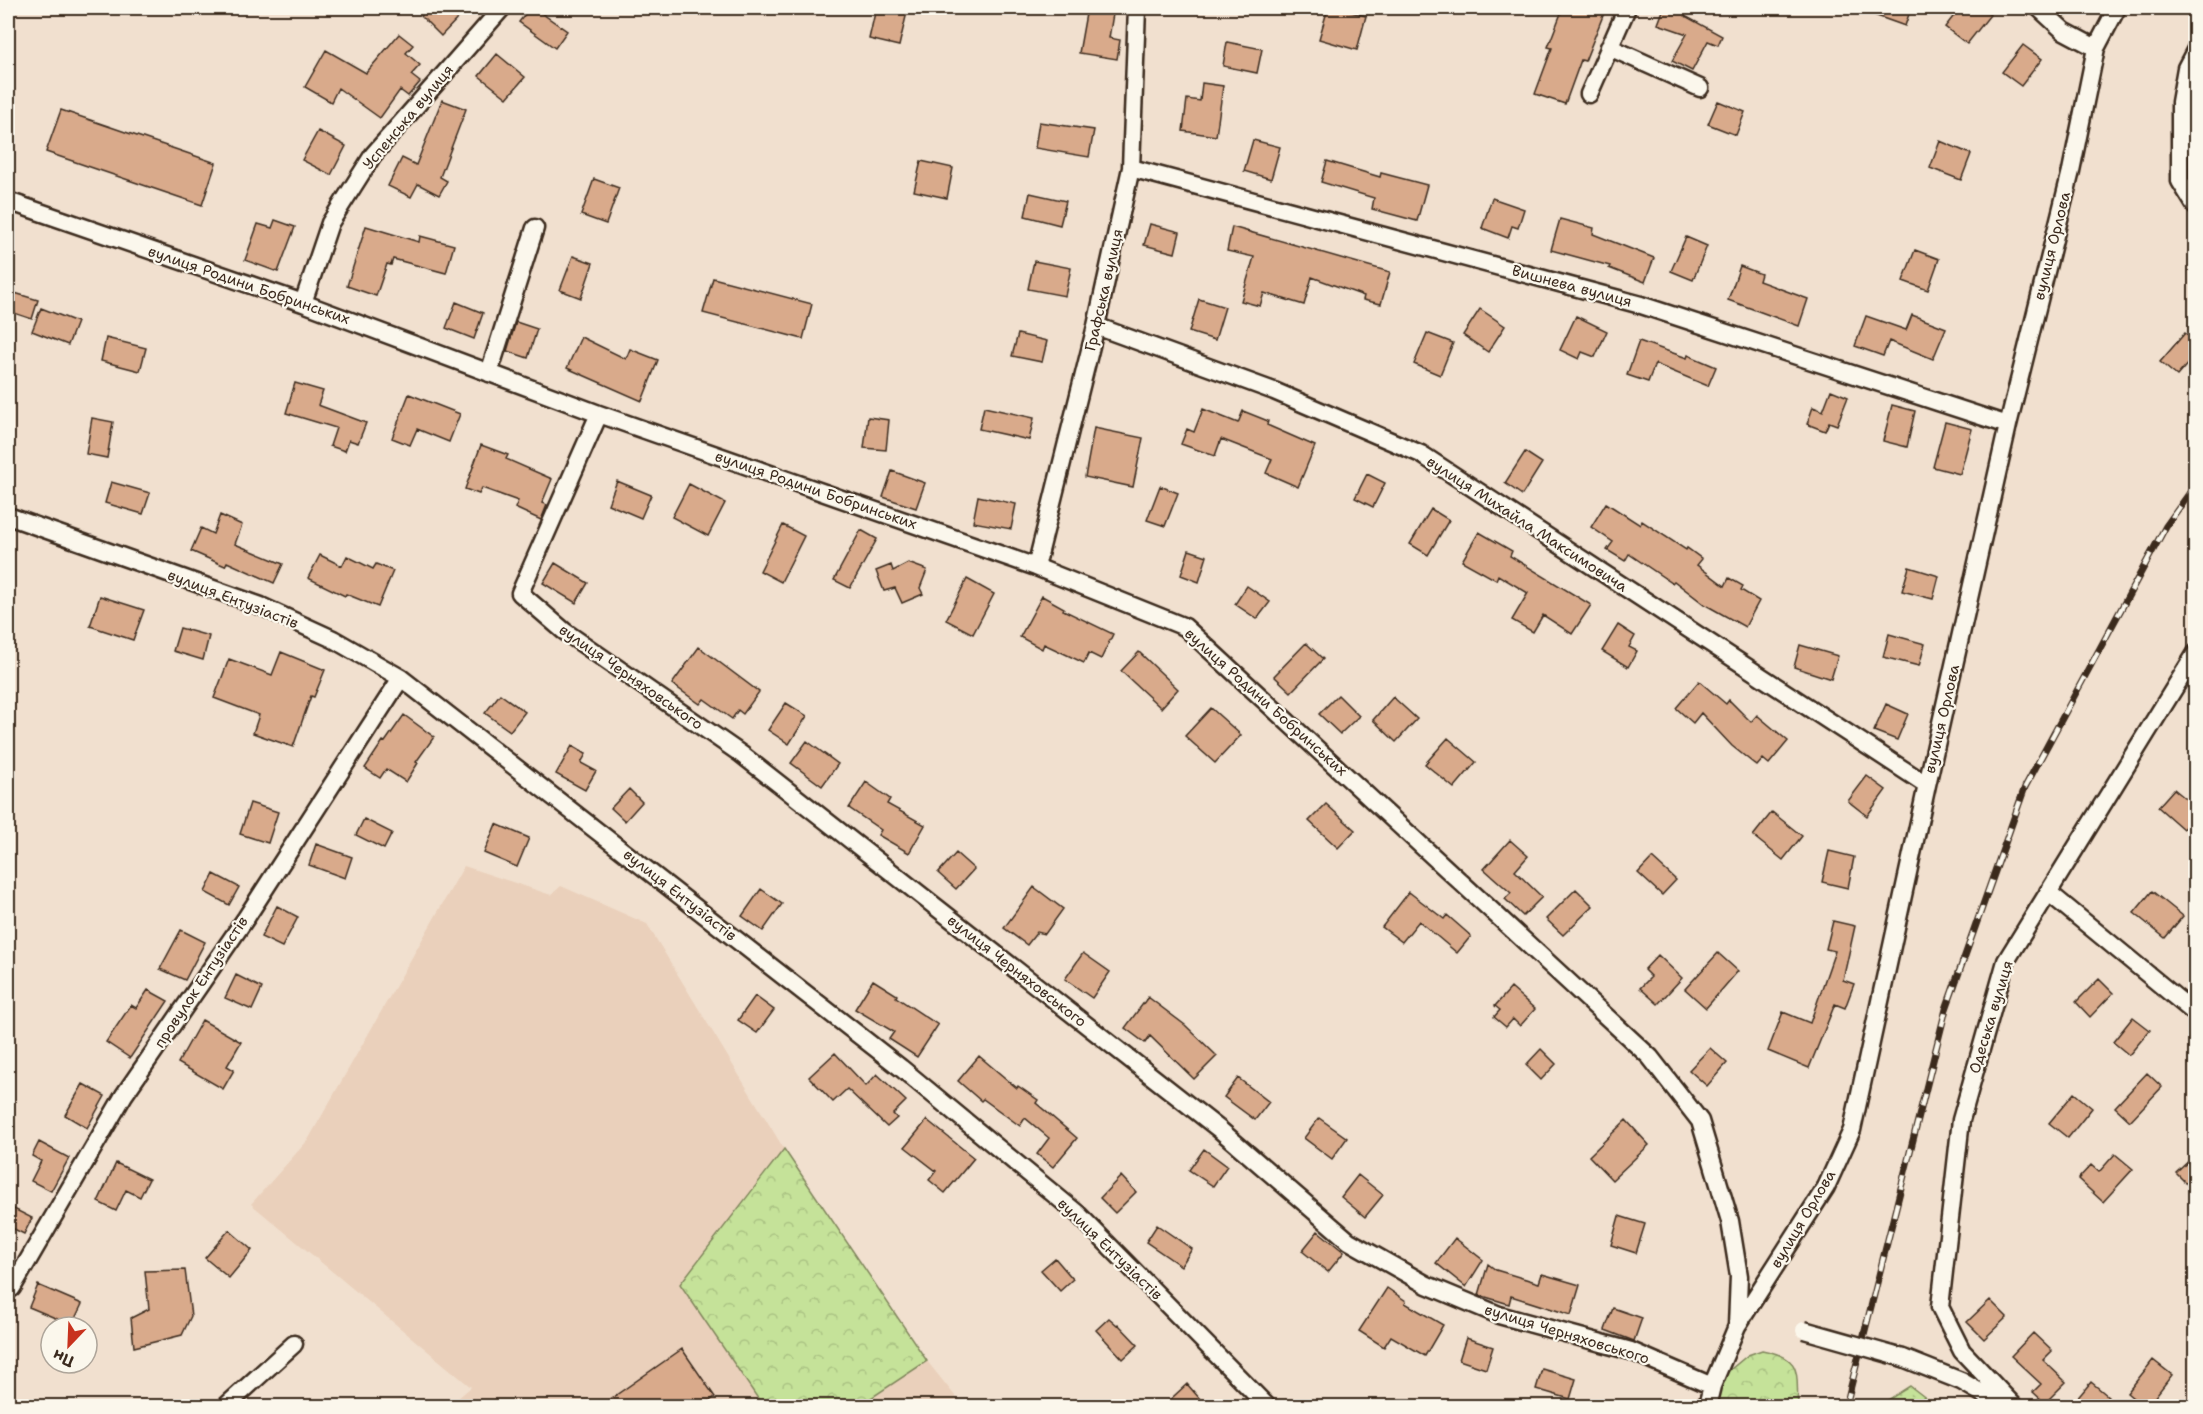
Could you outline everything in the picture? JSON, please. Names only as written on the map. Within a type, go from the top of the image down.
[{"type":"street","name":"Успенська вулиця","points":[[303,303],[330,223],[373,155],[502,8]]},
{"type":"street","name":"Графська вулиця","points":[[1036,567],[1096,326],[1131,168],[1137,8]]},
{"type":"street","points":[[1589,94],[1627,8]]},
{"type":"street","points":[[2039,8],[2064,31],[2096,48]]},
{"type":"street","name":"вулиця Орлова","points":[[1707,1407],[1712,1386],[1737,1326],[1826,1187],[1852,1130],[2008,425],[2071,171],[2096,48],[2117,8]]},
{"type":"street","points":[[1609,47],[1700,88]]},
{"type":"street","points":[[2196,49],[2186,68],[2180,102],[2180,181],[2196,207]]},
{"type":"street","name":"Вишнева вулиця","points":[[1131,168],[1641,304],[2008,425]]},
{"type":"street","name":"вулиця Родини Бобринських","points":[[8,201],[303,303],[598,414],[1036,567],[1185,627],[1650,1057],[1700,1121],[1730,1221],[1739,1276],[1737,1326]]},
{"type":"street","points":[[489,373],[535,228]]},
{"type":"street","name":"вулиця Михайла Максимовича","points":[[1096,326],[1274,392],[1421,454],[1927,785]]},
{"type":"street","name":"вулиця Черняховського","points":[[598,414],[520,593],[564,631],[741,754],[1219,1129],[1349,1241],[1427,1285],[1499,1315],[1631,1351],[1712,1386]]},
{"type":"street","name":"вулиця Ентузіастів","points":[[8,516],[261,606],[333,639],[401,678],[901,1068],[1078,1214],[1267,1407]]},
{"type":"street","name":"Одеська вулиця","points":[[2014,1407],[1962,1351],[1940,1307],[1961,1120],[2006,962],[2196,652]]},
{"type":"street","name":"провулок Ентузіастів","points":[[8,1287],[12,1288],[124,1095],[246,918],[401,678]]},
{"type":"street","points":[[2048,892],[2196,1014]]},
{"type":"street","points":[[1804,1330],[1903,1358],[1961,1381],[2004,1407]]},
{"type":"street","points":[[226,1407],[294,1344]]},
{"type":"shaded area","points":[[464,866],[551,895],[561,886],[647,924],[784,1149],[680,1284],[763,1406],[449,1406],[471,1387],[251,1204],[308,1140]]},
{"type":"shaded area","points":[[927,1361],[963,1406],[859,1406]]},
{"type":"green space","points":[[784,1149],[927,1361],[859,1406],[763,1406],[680,1284]]},
{"type":"green space","points":[[1762,1350],[1785,1357],[1795,1368],[1798,1406],[1707,1406],[1713,1384],[1748,1355]]},
{"type":"green space","points":[[1910,1386],[1936,1406],[1879,1406],[1880,1405]]},
{"type":"building","points":[[429,8],[449,8],[459,17],[441,36],[421,16]]},
{"type":"building","points":[[530,8],[534,8],[567,31],[555,48],[519,22]]},
{"type":"building","points":[[876,8],[908,8],[899,46],[869,39]]},
{"type":"building","points":[[1087,8],[1114,8],[1109,38],[1120,40],[1117,59],[1079,53]]},
{"type":"building","points":[[1328,8],[1337,8],[1366,16],[1357,50],[1319,39]]},
{"type":"building","points":[[1563,8],[1606,8],[1585,61],[1581,60],[1565,104],[1535,94],[1552,48],[1548,47]]},
{"type":"building","points":[[1664,8],[1688,8],[1685,16],[1722,36],[1718,45],[1708,41],[1692,71],[1672,61],[1687,34],[1658,24]]},
{"type":"building","points":[[1861,8],[1911,8],[1905,26],[1860,10]]},
{"type":"building","points":[[1960,8],[1980,8],[1990,15],[1967,44],[1945,27]]},
{"type":"building","points":[[399,34],[413,45],[406,53],[420,65],[411,75],[420,82],[408,96],[400,90],[380,118],[338,88],[331,102],[305,87],[326,50],[366,73]]},
{"type":"building","points":[[1227,42],[1262,49],[1257,73],[1223,66]]},
{"type":"building","points":[[2023,45],[2042,59],[2021,86],[2002,72]]},
{"type":"building","points":[[497,54],[525,77],[507,98],[479,76]]},
{"type":"building","points":[[1202,83],[1223,86],[1216,136],[1183,131],[1187,99],[1200,101]]},
{"type":"building","points":[[442,100],[466,109],[440,177],[447,181],[439,195],[418,184],[411,197],[388,186],[402,158],[416,165]]},
{"type":"building","points":[[1718,101],[1745,112],[1736,135],[1708,124]]},
{"type":"building","points":[[61,110],[216,163],[202,205],[46,152]]},
{"type":"building","points":[[1039,122],[1094,130],[1089,157],[1035,148]]},
{"type":"building","points":[[318,131],[346,146],[331,175],[302,160]]},
{"type":"building","points":[[1253,140],[1280,147],[1271,179],[1244,171]]},
{"type":"building","points":[[1940,141],[1971,154],[1961,180],[1930,168]]},
{"type":"building","points":[[921,161],[953,168],[947,198],[914,191]]},
{"type":"building","points":[[1327,161],[1380,177],[1381,173],[1427,185],[1417,221],[1372,209],[1374,198],[1321,182]]},
{"type":"building","points":[[594,179],[619,188],[606,224],[581,215]]},
{"type":"building","points":[[1030,193],[1066,201],[1060,225],[1025,216]]},
{"type":"building","points":[[1492,198],[1524,209],[1518,228],[1512,226],[1508,238],[1482,228]]},
{"type":"building","points":[[1560,219],[1594,228],[1593,234],[1654,258],[1645,282],[1609,268],[1610,266],[1551,250]]},
{"type":"building","points":[[275,220],[295,227],[278,272],[245,260],[258,224],[272,228]]},
{"type":"building","points":[[1150,224],[1180,232],[1175,253],[1144,245]]},
{"type":"building","points":[[366,226],[419,242],[420,236],[454,245],[446,273],[393,259],[391,265],[387,264],[376,296],[347,286]]},
{"type":"building","points":[[1232,227],[1390,272],[1381,304],[1363,300],[1364,296],[1312,277],[1304,305],[1264,293],[1260,306],[1241,301],[1254,257],[1227,251]]},
{"type":"building","points":[[1686,237],[1707,246],[1693,280],[1671,271]]},
{"type":"building","points":[[1915,250],[1939,259],[1928,290],[1903,281]]},
{"type":"building","points":[[573,256],[593,263],[581,298],[560,290]]},
{"type":"building","points":[[1034,261],[1071,268],[1065,296],[1028,289]]},
{"type":"building","points":[[1740,266],[1761,274],[1759,281],[1808,299],[1799,326],[1728,300]]},
{"type":"building","points":[[713,278],[812,304],[803,339],[703,313]]},
{"type":"building","points":[[8,291],[38,300],[32,319],[8,311]]},
{"type":"building","points":[[1199,299],[1225,307],[1215,340],[1189,332]]},
{"type":"building","points":[[456,302],[483,313],[474,339],[446,328]]},
{"type":"building","points":[[41,308],[77,322],[68,345],[32,331]]},
{"type":"building","points":[[1480,309],[1505,326],[1488,352],[1463,335]]},
{"type":"building","points":[[1912,315],[1946,328],[1933,359],[1889,341],[1883,356],[1855,346],[1866,316],[1906,330]]},
{"type":"building","points":[[1576,316],[1607,331],[1595,357],[1582,352],[1579,359],[1560,350]]},
{"type":"building","points":[[516,322],[537,329],[528,358],[507,351]]},
{"type":"building","points":[[1427,333],[1453,343],[1440,375],[1414,364]]},
{"type":"building","points":[[2185,333],[2196,341],[2196,354],[2177,376],[2160,362]]},
{"type":"building","points":[[1018,334],[1047,341],[1042,362],[1012,356]]},
{"type":"building","points":[[581,337],[626,359],[630,349],[658,360],[642,401],[567,368]]},
{"type":"building","points":[[106,338],[146,348],[140,371],[101,361]]},
{"type":"building","points":[[1639,341],[1687,358],[1688,355],[1716,367],[1708,386],[1655,364],[1648,382],[1627,375]]},
{"type":"building","points":[[295,383],[323,391],[318,405],[366,423],[358,443],[349,440],[345,451],[330,446],[336,428],[286,413]]},
{"type":"building","points":[[1831,390],[1848,397],[1837,425],[1829,422],[1825,431],[1807,424],[1813,407],[1823,411]]},
{"type":"building","points":[[409,394],[460,414],[449,442],[417,429],[410,445],[392,438]]},
{"type":"building","points":[[1892,405],[1915,411],[1907,447],[1883,441]]},
{"type":"building","points":[[984,407],[1034,418],[1029,440],[979,429]]},
{"type":"building","points":[[1203,409],[1238,423],[1243,411],[1268,421],[1267,425],[1315,446],[1298,487],[1266,473],[1272,459],[1221,439],[1215,456],[1181,444],[1187,429],[1194,432]]},
{"type":"building","points":[[868,417],[889,420],[886,450],[864,448]]},
{"type":"building","points":[[92,418],[113,422],[107,458],[86,454]]},
{"type":"building","points":[[1945,422],[1972,429],[1960,474],[1933,467]]},
{"type":"building","points":[[1094,428],[1143,438],[1133,487],[1085,477]]},
{"type":"building","points":[[481,445],[508,455],[506,459],[552,479],[542,503],[547,505],[541,520],[515,508],[518,501],[482,488],[479,494],[465,489]]},
{"type":"building","points":[[1525,452],[1542,463],[1522,495],[1505,483]]},
{"type":"building","points":[[892,471],[925,483],[916,508],[883,497]]},
{"type":"building","points":[[1367,474],[1385,483],[1373,507],[1355,498]]},
{"type":"building","points":[[617,481],[651,495],[641,518],[608,504]]},
{"type":"building","points":[[111,482],[150,493],[143,514],[105,503]]},
{"type":"building","points":[[689,484],[725,503],[708,536],[672,517]]},
{"type":"building","points":[[1160,486],[1178,493],[1165,526],[1147,520]]},
{"type":"building","points":[[978,496],[1016,504],[1011,529],[973,522]]},
{"type":"building","points":[[1606,503],[1640,525],[1642,521],[1686,550],[1687,548],[1702,559],[1697,565],[1725,586],[1729,578],[1743,586],[1741,590],[1759,601],[1745,627],[1704,604],[1674,581],[1672,583],[1629,554],[1625,561],[1607,550],[1613,542],[1591,527]]},
{"type":"building","points":[[1431,509],[1449,520],[1428,555],[1410,544]]},
{"type":"building","points":[[220,515],[242,525],[235,544],[283,564],[274,583],[227,562],[225,566],[191,551],[201,528],[213,534]]},
{"type":"building","points":[[783,525],[804,536],[781,582],[760,571]]},
{"type":"building","points":[[861,530],[877,539],[850,588],[834,580]]},
{"type":"building","points":[[1479,532],[1512,551],[1510,556],[1591,605],[1572,634],[1543,615],[1533,632],[1512,620],[1528,593],[1498,575],[1496,580],[1462,561]]},
{"type":"building","points":[[1189,550],[1207,556],[1199,582],[1181,575]]},
{"type":"building","points":[[320,555],[342,566],[347,556],[373,569],[376,564],[393,571],[378,607],[346,594],[345,596],[308,578]]},
{"type":"building","points":[[555,563],[588,583],[576,603],[543,583]]},
{"type":"building","points":[[908,563],[927,570],[920,588],[923,594],[902,603],[895,588],[884,591],[876,571],[891,565],[893,571]]},
{"type":"building","points":[[1909,567],[1939,576],[1933,599],[1902,591]]},
{"type":"building","points":[[967,579],[994,594],[973,634],[946,620]]},
{"type":"building","points":[[1247,586],[1270,602],[1257,619],[1235,604]]},
{"type":"building","points":[[100,596],[144,610],[133,640],[90,626]]},
{"type":"building","points":[[1042,596],[1064,608],[1063,610],[1113,634],[1101,659],[1089,653],[1084,663],[1044,644],[1042,649],[1020,637]]},
{"type":"building","points":[[1618,625],[1635,636],[1629,647],[1637,651],[1628,667],[1602,651]]},
{"type":"building","points":[[180,628],[209,636],[203,660],[173,651]]},
{"type":"building","points":[[1889,634],[1925,644],[1919,666],[1883,657]]},
{"type":"building","points":[[1306,643],[1323,659],[1291,692],[1274,676]]},
{"type":"building","points":[[1800,645],[1838,656],[1831,679],[1794,667]]},
{"type":"building","points":[[699,647],[759,692],[743,714],[738,710],[732,719],[704,699],[700,704],[672,684]]},
{"type":"building","points":[[281,652],[325,670],[314,697],[311,696],[293,747],[253,733],[259,715],[214,698],[229,659],[272,675]]},
{"type":"building","points":[[1139,652],[1178,689],[1161,708],[1121,671]]},
{"type":"building","points":[[1699,681],[1726,704],[1729,700],[1751,722],[1757,715],[1788,741],[1769,764],[1763,759],[1757,766],[1732,746],[1701,713],[1693,723],[1676,708]]},
{"type":"building","points":[[500,694],[525,712],[510,731],[485,713]]},
{"type":"building","points":[[1338,695],[1359,716],[1340,734],[1319,714]]},
{"type":"building","points":[[1393,697],[1417,719],[1396,742],[1373,720]]},
{"type":"building","points":[[786,703],[807,716],[789,744],[768,730]]},
{"type":"building","points":[[1886,704],[1908,714],[1897,740],[1874,731]]},
{"type":"building","points":[[1211,708],[1241,735],[1215,763],[1185,736]]},
{"type":"building","points":[[404,715],[434,737],[416,762],[418,763],[406,782],[386,769],[380,778],[365,768]]},
{"type":"building","points":[[1448,738],[1476,762],[1454,788],[1425,764]]},
{"type":"building","points":[[807,741],[838,764],[822,786],[791,763]]},
{"type":"building","points":[[572,746],[586,754],[581,763],[596,771],[585,790],[556,774]]},
{"type":"building","points":[[1867,776],[1886,790],[1867,816],[1848,801]]},
{"type":"building","points":[[866,782],[890,799],[887,804],[925,825],[909,853],[878,835],[881,830],[849,808]]},
{"type":"building","points":[[629,789],[642,802],[625,821],[611,808]]},
{"type":"building","points":[[2174,789],[2196,807],[2196,815],[2183,829],[2158,807]]},
{"type":"building","points":[[250,803],[278,812],[268,843],[240,834]]},
{"type":"building","points":[[1326,804],[1355,830],[1338,848],[1309,821]]},
{"type":"building","points":[[1772,812],[1802,836],[1783,860],[1753,836]]},
{"type":"building","points":[[364,819],[392,833],[384,849],[356,835]]},
{"type":"building","points":[[496,824],[529,838],[517,867],[484,853]]},
{"type":"building","points":[[1510,840],[1528,856],[1515,871],[1542,897],[1523,916],[1505,899],[1511,893],[1484,869]]},
{"type":"building","points":[[316,844],[352,857],[345,878],[309,865]]},
{"type":"building","points":[[1829,851],[1854,857],[1848,888],[1822,882]]},
{"type":"building","points":[[956,853],[974,869],[956,889],[938,873]]},
{"type":"building","points":[[1652,858],[1676,880],[1662,895],[1638,873]]},
{"type":"building","points":[[214,874],[239,887],[229,905],[205,892]]},
{"type":"building","points":[[1034,887],[1063,909],[1045,934],[1037,932],[1027,945],[1004,928]]},
{"type":"building","points":[[761,889],[782,904],[763,931],[742,916]]},
{"type":"building","points":[[1576,889],[1593,906],[1563,935],[1546,919]]},
{"type":"building","points":[[2152,891],[2183,916],[2165,938],[2134,913]]},
{"type":"building","points":[[1409,892],[1444,919],[1447,915],[1471,936],[1457,953],[1419,921],[1402,942],[1382,927]]},
{"type":"building","points":[[277,906],[298,917],[282,947],[261,937]]},
{"type":"building","points":[[1833,921],[1855,926],[1843,980],[1854,984],[1845,1008],[1835,1004],[1809,1068],[1768,1051],[1783,1012],[1810,1023],[1835,951],[1826,949]]},
{"type":"building","points":[[181,930],[205,942],[185,980],[160,969]]},
{"type":"building","points":[[1083,953],[1110,972],[1092,998],[1065,979]]},
{"type":"building","points":[[1718,953],[1738,971],[1706,1008],[1685,989]]},
{"type":"building","points":[[1658,955],[1682,978],[1658,1004],[1640,988],[1651,977],[1644,970]]},
{"type":"building","points":[[236,975],[262,988],[252,1010],[225,998]]},
{"type":"building","points":[[2099,979],[2113,993],[2090,1017],[2076,1002]]},
{"type":"building","points":[[873,980],[938,1025],[917,1057],[889,1039],[894,1032],[855,1009]]},
{"type":"building","points":[[1511,988],[1535,1009],[1520,1026],[1513,1019],[1506,1027],[1494,1017],[1500,1010],[1495,1006]]},
{"type":"building","points":[[148,990],[168,1001],[130,1058],[106,1042],[131,1005],[136,1008]]},
{"type":"building","points":[[755,996],[774,1010],[757,1033],[738,1020]]},
{"type":"building","points":[[1148,997],[1185,1025],[1217,1056],[1194,1079],[1150,1036],[1145,1043],[1125,1028]]},
{"type":"building","points":[[2133,1017],[2150,1030],[2129,1055],[2113,1042]]},
{"type":"building","points":[[202,1020],[241,1042],[227,1066],[234,1070],[223,1089],[178,1063]]},
{"type":"building","points":[[1710,1048],[1727,1063],[1707,1086],[1689,1070]]},
{"type":"building","points":[[1541,1049],[1556,1064],[1541,1080],[1526,1065]]},
{"type":"building","points":[[835,1053],[866,1086],[877,1074],[906,1101],[893,1114],[897,1118],[887,1127],[847,1089],[833,1102],[809,1077]]},
{"type":"building","points":[[979,1056],[1017,1088],[1018,1086],[1038,1100],[1036,1103],[1077,1138],[1053,1167],[1037,1154],[1049,1138],[1025,1118],[1020,1126],[983,1099],[981,1101],[958,1081]]},
{"type":"building","points":[[2147,1073],[2162,1087],[2130,1121],[2115,1107]]},
{"type":"building","points":[[1238,1078],[1269,1102],[1255,1120],[1224,1097]]},
{"type":"building","points":[[83,1084],[105,1096],[87,1128],[65,1115]]},
{"type":"building","points":[[2074,1093],[2092,1108],[2068,1138],[2049,1123]]},
{"type":"building","points":[[1319,1118],[1347,1138],[1332,1159],[1304,1138]]},
{"type":"building","points":[[927,1120],[974,1158],[945,1193],[929,1180],[936,1171],[905,1147]]},
{"type":"building","points":[[1626,1120],[1649,1145],[1612,1180],[1589,1156]]},
{"type":"building","points":[[39,1142],[69,1158],[51,1191],[31,1181],[41,1161],[32,1156]]},
{"type":"building","points":[[1204,1149],[1227,1166],[1213,1186],[1189,1170]]},
{"type":"building","points":[[2115,1154],[2133,1169],[2103,1202],[2078,1179],[2091,1165],[2099,1172]]},
{"type":"building","points":[[2196,1154],[2196,1193],[2176,1173]]},
{"type":"building","points":[[116,1163],[149,1179],[140,1197],[126,1190],[116,1211],[98,1202]]},
{"type":"building","points":[[1358,1175],[1383,1195],[1365,1217],[1341,1197]]},
{"type":"building","points":[[1121,1176],[1136,1192],[1115,1213],[1100,1198]]},
{"type":"building","points":[[8,1206],[32,1218],[24,1234],[8,1226]]},
{"type":"building","points":[[1619,1216],[1645,1224],[1636,1253],[1611,1245]]},
{"type":"building","points":[[1157,1225],[1192,1249],[1181,1266],[1146,1242]]},
{"type":"building","points":[[229,1230],[252,1250],[229,1278],[205,1258]]},
{"type":"building","points":[[1318,1231],[1344,1252],[1328,1272],[1302,1251]]},
{"type":"building","points":[[1455,1238],[1483,1260],[1466,1287],[1436,1263]]},
{"type":"building","points":[[1055,1258],[1073,1279],[1060,1291],[1041,1270]]},
{"type":"building","points":[[1488,1264],[1496,1270],[1539,1283],[1542,1274],[1580,1285],[1571,1315],[1511,1296],[1509,1304],[1479,1295]]},
{"type":"building","points":[[185,1270],[191,1316],[182,1335],[134,1347],[131,1318],[149,1309],[145,1271]]},
{"type":"building","points":[[38,1285],[82,1304],[77,1315],[48,1315],[29,1307]]},
{"type":"building","points":[[1387,1288],[1406,1301],[1405,1303],[1443,1325],[1425,1356],[1391,1336],[1384,1347],[1359,1331]]},
{"type":"building","points":[[1990,1300],[2007,1317],[1984,1339],[1967,1322]]},
{"type":"building","points":[[1613,1308],[1642,1318],[1634,1341],[1605,1330]]},
{"type":"building","points":[[1109,1318],[1138,1345],[1123,1359],[1096,1330]]},
{"type":"building","points":[[2033,1333],[2052,1351],[2043,1360],[2066,1382],[2045,1403],[2033,1392],[2041,1384],[2011,1356]]},
{"type":"building","points":[[1466,1338],[1493,1347],[1486,1369],[1459,1360]]},
{"type":"building","points":[[682,1349],[715,1397],[701,1407],[599,1407]]},
{"type":"building","points":[[2153,1360],[2172,1375],[2147,1407],[2144,1407],[2127,1393]]},
{"type":"building","points":[[1542,1369],[1576,1379],[1570,1399],[1536,1389]]},
{"type":"building","points":[[2091,1382],[2108,1396],[2098,1407],[2070,1407]]},
{"type":"building","points":[[1187,1384],[1207,1407],[1162,1407]]},
{"type":"railway","points":[[1846,1406],[1946,1009],[2025,787],[2166,526],[2196,484]]}]
